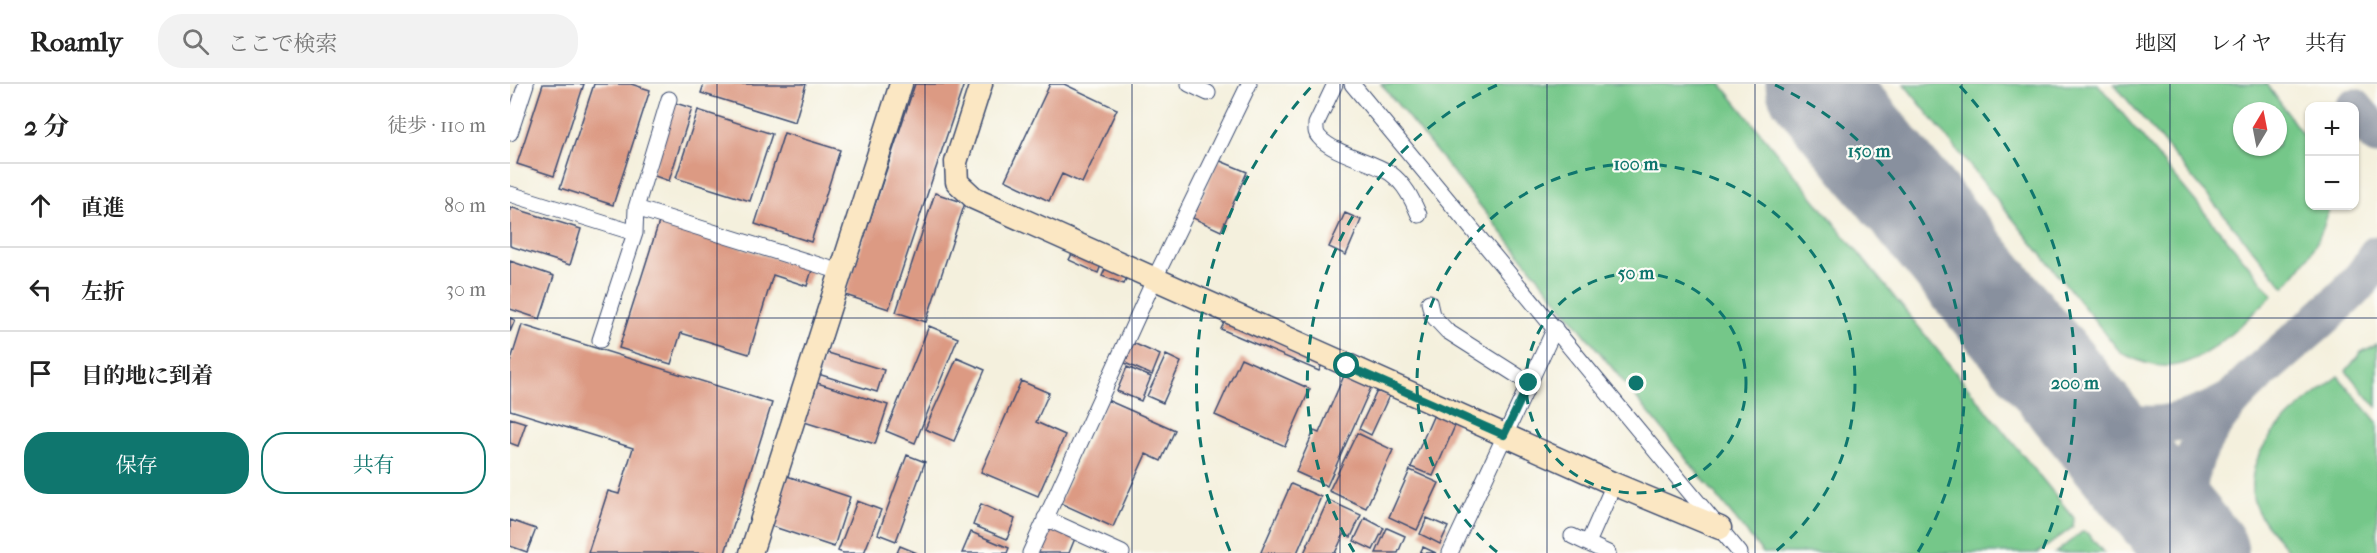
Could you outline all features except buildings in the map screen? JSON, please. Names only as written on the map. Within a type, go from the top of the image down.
[{"type":"street","points":[[510,133],[526,84]]},
{"type":"street","points":[[751,553],[901,84]]},
{"type":"street","points":[[981,84],[956,162],[957,182],[974,198],[1614,484],[1720,528]]},
{"type":"street","points":[[1029,553],[1154,280],[1249,84]]},
{"type":"street","points":[[1335,84],[1316,124],[1319,137],[1329,145],[1391,174],[1403,185],[1419,215]]},
{"type":"street","points":[[1353,84],[1740,553]]},
{"type":"street","points":[[600,340],[634,233],[636,208],[669,99]]},
{"type":"street","points":[[510,194],[634,233]]},
{"type":"street","points":[[636,208],[841,272]]},
{"type":"street","points":[[1429,302],[1432,315],[1447,331],[1529,383]]},
{"type":"street","points":[[1450,553],[1555,328]]},
{"type":"street","points":[[1588,543],[1614,484]]},
{"type":"street","points":[[1045,518],[1122,553]]},
{"type":"street","points":[[1572,536],[1608,553]]},
{"type":"green space","points":[[1381,84],[1721,84],[2074,518],[2073,527],[2038,553],[1763,553]]},
{"type":"green space","points":[[1904,84],[2098,84],[2273,295],[2226,338],[2185,363],[2158,366],[2121,353]]},
{"type":"green space","points":[[2114,84],[2267,84],[2280,102],[2233,102],[2233,156],[2287,156],[2287,113],[2305,138],[2305,210],[2328,210],[2318,240],[2284,287]]},
{"type":"green space","points":[[2377,344],[2377,408],[2346,371],[2361,352]]},
{"type":"green space","points":[[2338,376],[2377,422],[2377,553],[2290,553],[2256,509],[2252,486],[2255,464],[2262,448],[2284,421]]},
{"type":"green space","points":[[2082,532],[2087,533],[2104,553],[2055,553]]},
{"type":"taxiway","points":[[2359,114],[2377,136]]},
{"type":"taxiway","points":[[2200,553],[2188,508],[2189,478],[2198,450],[2213,424],[2254,377],[2353,288],[2377,255]]},
{"type":"taxiway","points":[[2076,403],[2116,420],[2153,425],[2190,418],[2230,401]]},
{"type":"runway","points":[[1815,84],[2199,553]]},
{"type":"route","points":[[1347,366],[1504,435],[1529,383]]}]
